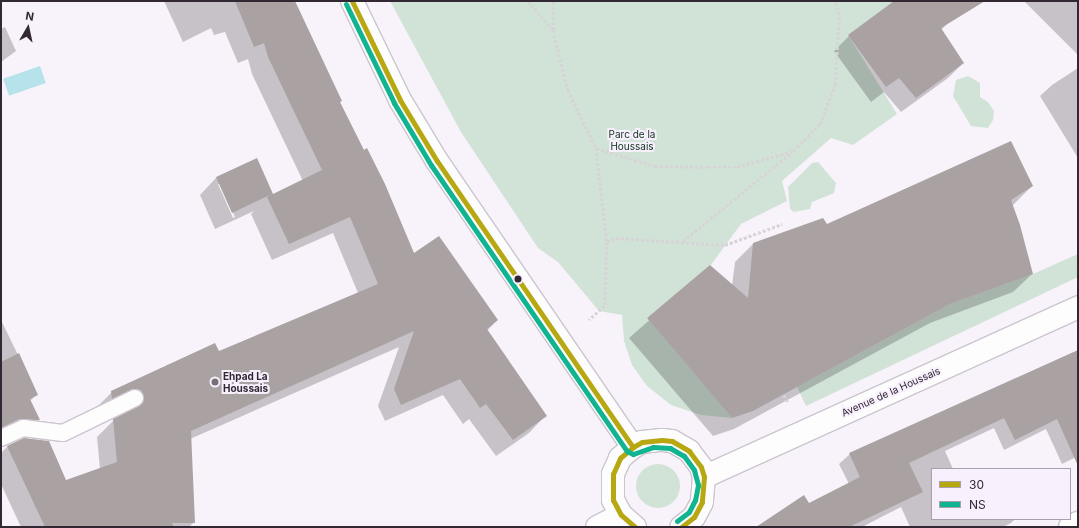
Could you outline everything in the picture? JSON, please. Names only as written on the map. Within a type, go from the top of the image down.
[{"type":"street","points":[[352,1],[400,100],[437,161],[633,447]]},
{"type":"street","name":"Avenue de la Houssais","points":[[704,477],[1078,307]]},
{"type":"street","points":[[597,527],[628,521],[613,500],[611,482],[620,458],[633,447],[652,440],[672,441],[696,458],[704,477],[702,502],[694,517],[681,527]]},
{"type":"street","points":[[1070,527],[1078,523]]},
{"type":"lane","points":[[1,438],[22,428],[63,433],[135,398]]},
{"type":"path","points":[[528,1],[553,30]]},
{"type":"path","points":[[553,1],[553,30],[568,90],[596,148],[607,242],[605,306],[589,320]]},
{"type":"path","points":[[683,241],[793,152],[820,124],[835,85],[839,15],[835,1]]},
{"type":"path","points":[[596,148],[655,166],[737,167],[793,152]]},
{"type":"path","points":[[607,242],[616,238],[683,241],[725,245],[782,224]]},
{"type":"path","points":[[784,394],[788,402]]},
{"type":"green space","name":"Parc de la Houssais","points":[[390,1],[916,1],[848,35],[897,114],[853,145],[831,138],[782,181],[787,201],[741,224],[710,266],[647,318],[732,418],[701,415],[671,405],[647,386],[632,365],[624,341],[622,315],[599,311],[558,262],[538,248],[461,132]]},
{"type":"green space","points":[[968,76],[980,83],[980,97],[988,102],[994,111],[993,120],[988,128],[971,126],[953,96],[956,80]]},
{"type":"green space","points":[[818,162],[836,183],[834,193],[812,202],[810,209],[794,212],[790,209],[788,187],[812,163]]},
{"type":"green space","points":[[1078,254],[1078,277],[806,406],[797,387],[950,304],[1033,274]]},
{"type":"green space","points":[[658,464],[670,468],[676,474],[680,486],[676,498],[670,504],[658,508],[646,504],[640,498],[636,486],[640,474],[646,468]]},
{"type":"water","points":[[40,66],[46,83],[9,96],[3,79]]},
{"type":"building","name":"Ehpad La Houssais","points":[[235,1],[295,1],[342,101],[340,102],[364,150],[367,148],[385,184],[414,253],[439,236],[498,320],[487,329],[547,416],[513,440],[486,404],[480,408],[460,379],[401,405],[394,389],[414,331],[191,431],[195,523],[172,523],[174,527],[45,527],[7,446],[24,438],[49,441],[66,480],[117,462],[113,419],[139,406],[144,398],[141,390],[136,389],[112,399],[111,391],[215,343],[219,351],[378,284],[350,217],[289,244],[267,197],[272,194],[232,213],[216,177],[257,158],[273,194],[322,170],[268,57],[264,43],[254,47]]},
{"type":"building","points":[[894,1],[985,1],[941,28],[964,63],[916,98],[899,78],[886,87],[848,35]]},
{"type":"building","points":[[1011,141],[1033,186],[1011,200],[1020,225],[1033,274],[950,304],[753,411],[732,418],[647,318],[710,265],[748,298],[753,243],[823,218],[827,224]]},
{"type":"building","points":[[1078,350],[1078,466],[1057,419],[1015,440],[1004,418],[909,463],[923,492],[849,527],[756,527],[804,495],[809,503],[860,477],[849,453]]},
{"type":"building","points":[[19,353],[38,395],[30,399],[40,420],[19,419],[1,428],[1,362]]},
{"type":"transit line","name":"30","points":[[352,1],[400,100],[437,161],[633,447]]},
{"type":"transit line","name":"NS","points":[[346,4],[394,103],[431,165],[627,451],[633,454],[653,447],[670,448],[684,456],[694,470],[698,485],[695,500],[689,512],[677,521]]},
{"type":"transit line","name":"30","points":[[635,527],[621,515],[613,500],[613,474],[620,458],[633,447],[642,442],[662,440],[672,441],[689,451],[701,467],[704,477],[702,502],[694,517],[681,527]]},
{"type":"place","name":"Ehpad La Houssais","points":[[215,382]]}]
